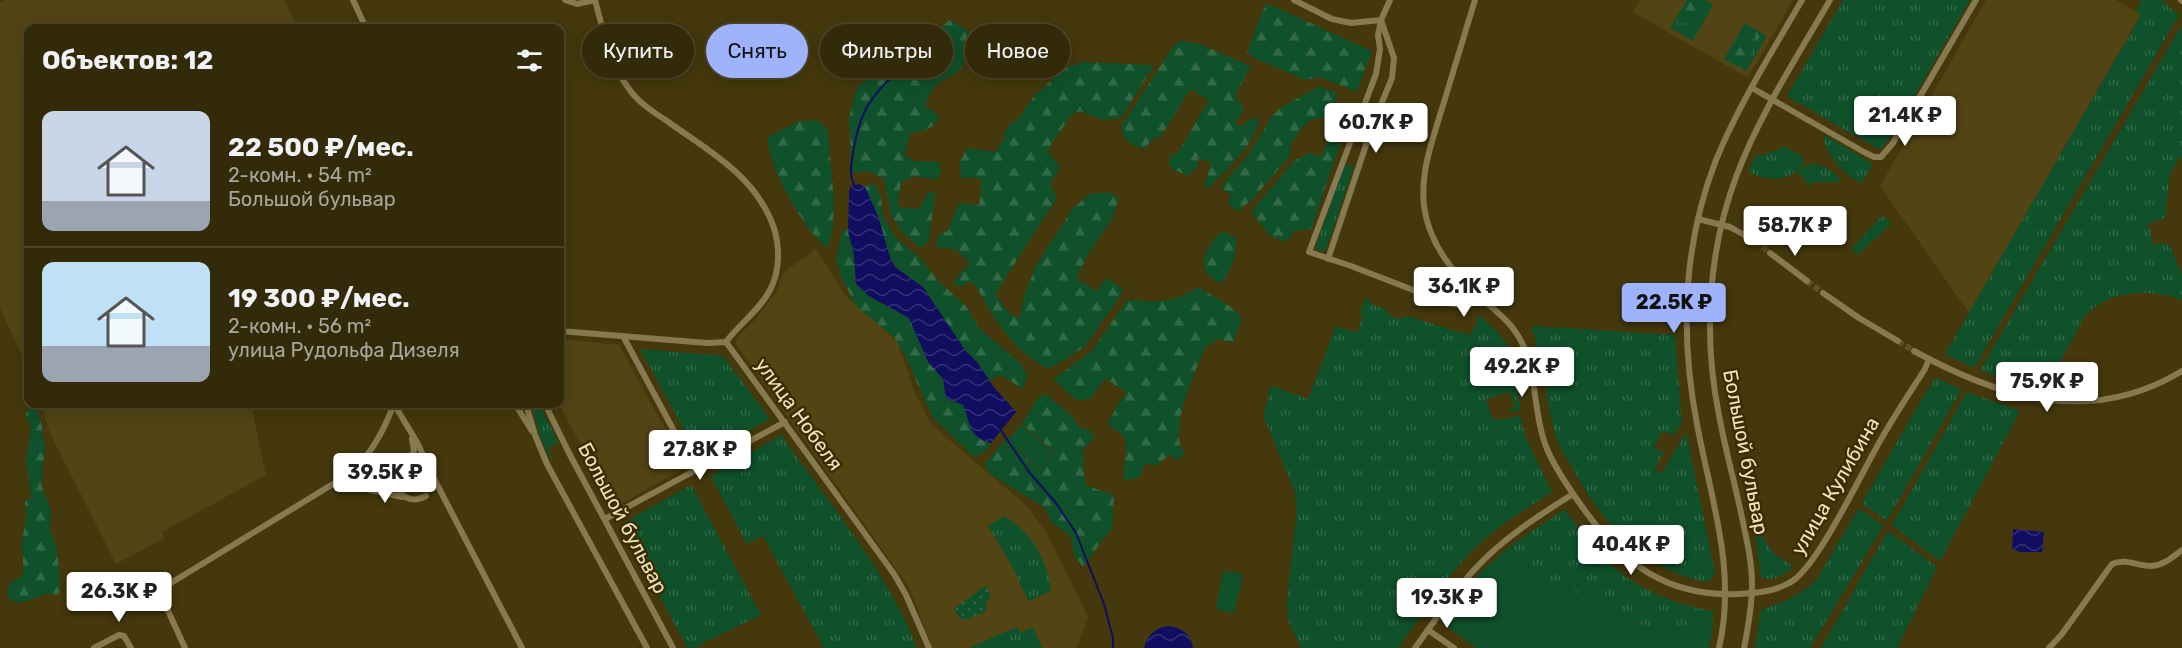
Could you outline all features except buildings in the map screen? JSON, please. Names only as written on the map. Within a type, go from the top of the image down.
[{"type":"street","points":[[353,0],[364,24]]},
{"type":"street","points":[[564,331],[707,343],[726,342],[770,290],[778,264],[778,253],[770,219],[757,193],[745,179],[651,110],[628,88],[611,56],[595,0],[577,4],[565,0]]},
{"type":"street","points":[[1294,0],[1332,19],[1351,23],[1381,20]]},
{"type":"street","points":[[1390,0],[1381,20],[1378,35],[1380,49],[1376,74],[1309,252],[1447,303],[1465,306],[1471,304],[1478,295]]},
{"type":"street","name":"улица Кулибина","points":[[1474,0],[1428,153],[1423,187],[1426,218],[1436,244],[1454,272],[1503,317],[1523,344],[1542,435],[1573,494],[1610,542],[1643,570],[1675,587],[1710,595],[1766,592],[1788,584],[1808,567],[1882,436],[1929,359]]},
{"type":"street","name":"Большой бульвар","points":[[1719,648],[1726,609],[1725,556],[1697,424],[1686,352],[1691,255],[1698,219],[1716,161],[1752,88],[1802,0]]},
{"type":"street","name":"Большой бульвар","points":[[1744,648],[1752,593],[1750,552],[1719,414],[1712,365],[1711,291],[1716,250],[1736,178],[1752,141],[1830,0]]},
{"type":"street","points":[[1752,88],[1864,152],[1874,157],[1881,157],[1893,143],[1976,0]]},
{"type":"street","points":[[1328,259],[1377,113],[1392,78],[1394,58],[1381,20]]},
{"type":"street","points":[[1363,108],[1377,113]]},
{"type":"street","points":[[1352,135],[1368,141]]},
{"type":"street","points":[[1698,219],[1722,224],[1755,241]]},
{"type":"street","points":[[1770,253],[1807,281]]},
{"type":"street","points":[[1823,294],[1898,341]]},
{"type":"street","points":[[624,336],[695,470]]},
{"type":"street","name":"улица Нобеля","points":[[726,342],[894,574],[906,595],[929,648]]},
{"type":"street","points":[[1914,351],[1999,390],[2041,400],[2064,402],[2092,401],[2137,393],[2182,371]]},
{"type":"street","points":[[185,648],[164,602],[163,589],[170,582],[351,473],[364,461],[376,443],[392,408]]},
{"type":"street","points":[[396,408],[418,444],[522,648]]},
{"type":"street","points":[[518,408],[535,435]]},
{"type":"street","name":"Большой бульвар","points":[[527,408],[547,464],[647,648]]},
{"type":"street","name":"Большой бульвар","points":[[547,408],[554,426],[673,648]]},
{"type":"street","points":[[605,519],[785,422]]},
{"type":"street","points":[[405,498],[400,493],[395,480],[414,451],[410,433]]},
{"type":"street","points":[[426,496],[419,500],[405,498],[370,490],[367,484],[403,466],[419,463],[430,471]]},
{"type":"street","points":[[1415,648],[1460,587],[1484,560],[1514,533],[1573,494]]},
{"type":"street","points":[[2049,648],[2062,634],[2112,564],[2118,561],[2152,566],[2166,562],[2182,550]]},
{"type":"street","points":[[1428,630],[1454,648]]},
{"type":"street","points":[[94,648],[119,635],[124,636],[131,648]]},
{"type":"shaded area","points":[[6,0],[284,0],[296,24],[24,24],[24,360],[0,308],[0,2]]},
{"type":"shaded area","points":[[1640,0],[1793,0],[1748,78],[1633,12]]},
{"type":"shaded area","points":[[1986,0],[2116,0],[2141,14],[1969,313],[1880,186]]},
{"type":"shaded area","points":[[816,249],[846,296],[897,341],[915,393],[932,425],[1028,507],[1047,534],[1088,617],[1077,648],[932,648],[909,587],[735,343],[776,292],[784,272]]},
{"type":"shaded area","points":[[564,339],[619,345],[686,467],[614,508],[561,408],[564,408]]},
{"type":"shaded area","points":[[42,408],[252,408],[266,475],[162,532],[165,538],[116,564],[50,433]]},
{"type":"green space","points":[[1687,0],[1705,0],[1713,5],[1693,41],[1670,28]]},
{"type":"green space","points":[[1689,0],[1702,0],[1705,8],[1703,13],[1697,24],[1681,22],[1677,26],[1679,16]]},
{"type":"green space","points":[[1843,0],[1970,0],[1882,148],[1876,148],[1787,96]]},
{"type":"green space","points":[[2142,0],[2161,0],[2179,15],[1974,368],[1945,354],[2141,15],[2136,11]]},
{"type":"green space","points":[[1266,3],[1372,51],[1357,92],[1320,77],[1305,80],[1252,57],[1247,52]]},
{"type":"green space","points":[[950,20],[965,29],[965,57],[960,71],[953,74],[953,24],[944,24]]},
{"type":"green space","points":[[1745,23],[1767,36],[1746,71],[1724,59]]},
{"type":"green space","points":[[2182,25],[2182,153],[2170,174],[2165,218],[2147,224],[2148,228],[2151,227],[2153,245],[2165,243],[2170,246],[2182,275],[2182,300],[2156,294],[2130,294],[2105,301],[2094,308],[2084,317],[2045,390],[2003,379],[1980,370]]},
{"type":"green space","points":[[1745,26],[1751,29],[1753,41],[1755,32],[1762,34],[1753,46],[1746,65],[1743,64],[1741,55],[1734,59],[1731,52],[1739,45],[1738,37]]},
{"type":"green space","points":[[1182,41],[1199,44],[1251,66],[1235,96],[1244,109],[1235,123],[1241,127],[1251,118],[1258,118],[1254,135],[1248,145],[1210,187],[1204,188],[1211,162],[1197,158],[1199,165],[1188,176],[1171,168],[1169,161],[1171,154],[1177,154],[1209,100],[1190,89],[1161,137],[1154,138],[1145,148],[1136,147],[1129,142],[1121,127],[1174,45]]},
{"type":"green space","points":[[1084,62],[1151,65],[1153,67],[1121,118],[1104,120],[1080,111],[1071,115],[1047,151],[1060,167],[1050,184],[1057,198],[995,294],[1009,313],[1020,319],[1024,296],[1036,266],[1073,208],[1090,194],[1110,192],[1119,199],[1110,222],[1088,254],[1076,279],[1097,291],[1106,278],[1123,288],[1122,293],[1085,347],[1049,369],[1023,352],[1007,335],[971,281],[962,286],[953,285],[970,264],[957,250],[936,247],[938,235],[948,231],[959,203],[979,205],[982,180],[961,178],[960,162],[967,148],[996,152],[1007,127],[1018,119],[1035,95],[1054,78],[1070,78],[1070,66]]},
{"type":"green space","points":[[869,78],[947,78],[930,93],[925,106],[938,115],[937,122],[927,130],[910,133],[904,155],[914,161],[939,162],[941,169],[938,180],[914,176],[901,183],[899,207],[920,209],[928,192],[933,192],[935,195],[929,241],[921,248],[903,233],[891,215],[884,179],[869,171],[852,173],[849,117],[858,86]]},
{"type":"green space","points":[[1320,86],[1333,92],[1337,90],[1334,112],[1330,119],[1322,117],[1305,124],[1291,143],[1289,157],[1252,200],[1237,211],[1228,203],[1231,195],[1222,188],[1223,184],[1250,153],[1271,118],[1280,108]]},
{"type":"green space","points":[[1342,107],[1351,112],[1311,229],[1294,231],[1287,242],[1270,236],[1252,213],[1294,161],[1309,153],[1320,157],[1336,127]]},
{"type":"green space","points":[[817,120],[828,130],[833,190],[833,221],[827,248],[808,227],[780,180],[769,149],[768,137],[797,122]]},
{"type":"green space","points":[[1825,135],[1871,163],[1872,167],[1861,183],[1842,170],[1833,159],[1823,139]]},
{"type":"green space","points":[[1784,147],[1800,154],[1805,164],[1789,176],[1779,179],[1749,172],[1756,155],[1764,155]]},
{"type":"green space","points":[[1345,164],[1354,167],[1325,252],[1315,249]]},
{"type":"green space","points":[[1811,164],[1829,168],[1841,182],[1810,182],[1809,187],[1804,178],[1796,173],[1799,169]]},
{"type":"green space","points":[[870,184],[876,185],[881,198],[883,216],[896,238],[921,259],[938,281],[966,306],[979,328],[1021,364],[1027,375],[1023,389],[1001,375],[989,380],[907,276],[895,267],[878,216],[865,187]]},
{"type":"green space","points":[[1882,216],[1890,222],[1890,225],[1857,255],[1852,248]]},
{"type":"green space","points":[[845,229],[848,231],[854,255],[856,284],[869,296],[909,317],[928,362],[943,379],[946,398],[963,405],[975,433],[978,437],[991,443],[982,454],[973,456],[932,416],[904,353],[894,337],[856,306],[843,281],[836,260],[842,232]]},
{"type":"green space","points":[[1222,232],[1235,236],[1236,249],[1231,267],[1221,284],[1205,270],[1204,258],[1214,240]]},
{"type":"green space","points":[[1198,287],[1239,315],[1241,319],[1239,328],[1233,342],[1215,339],[1212,345],[1206,345],[1190,384],[1181,416],[1180,443],[1185,453],[1178,460],[1170,455],[1155,466],[1150,463],[1144,465],[1140,477],[1125,481],[1126,443],[1117,431],[1107,425],[1127,393],[1105,378],[1090,399],[1076,400],[1053,379],[1091,352],[1128,299],[1164,301],[1180,297]]},
{"type":"green space","points":[[1366,297],[1370,298],[1369,303],[1387,310],[1390,316],[1398,319],[1406,316],[1470,335],[1479,315],[1498,333],[1510,349],[1521,410],[1510,412],[1509,409],[1515,407],[1510,392],[1486,399],[1492,418],[1500,420],[1520,415],[1526,438],[1552,492],[1477,546],[1441,588],[1398,648],[1301,648],[1288,620],[1287,602],[1296,515],[1295,492],[1263,416],[1271,386],[1308,399],[1336,326],[1357,333],[1363,316],[1359,314]]},
{"type":"green space","points":[[1531,326],[1675,335],[1682,424],[1673,435],[1663,431],[1653,447],[1664,453],[1654,470],[1662,473],[1685,434],[1715,572],[1711,580],[1707,582],[1685,576],[1646,556],[1613,527],[1586,491],[1555,435]]},
{"type":"green space","points":[[640,349],[723,356],[770,419],[699,457]]},
{"type":"green space","points":[[1936,378],[1961,390],[1887,521],[1862,503]]},
{"type":"green space","points":[[1967,392],[2020,411],[1940,561],[1892,525]]},
{"type":"green space","points":[[1040,395],[1048,396],[1074,418],[1079,427],[1089,430],[1095,437],[1082,451],[1085,482],[1087,486],[1114,495],[1112,528],[1083,567],[1074,555],[1070,535],[1053,524],[1044,507],[990,474],[985,464],[1005,440],[1039,469],[1054,452],[1022,424]]},
{"type":"green space","points":[[27,408],[37,408],[42,427],[45,445],[41,484],[51,511],[50,530],[57,548],[60,587],[59,594],[44,595],[19,602],[9,598],[7,593],[10,583],[22,576],[23,572],[22,543],[26,518],[25,501],[30,499],[31,494],[26,462],[31,429],[26,415]]},
{"type":"green space","points":[[532,408],[542,408],[558,443],[548,448],[552,457],[550,458],[541,439]]},
{"type":"green space","points":[[1021,425],[1053,452],[1039,468],[1007,441]]},
{"type":"green space","points":[[781,435],[874,565],[905,620],[917,648],[824,648],[763,536],[747,544],[711,476]]},
{"type":"green space","points":[[412,468],[425,473],[428,485],[425,490],[412,492],[400,485],[402,474]]},
{"type":"green space","points":[[691,485],[761,615],[693,648],[688,648],[620,525]]},
{"type":"green space","points":[[1859,508],[1883,526],[1810,648],[1755,648],[1761,610],[1790,598],[1816,580]]},
{"type":"green space","points":[[1565,509],[1595,548],[1627,577],[1665,598],[1713,611],[1713,625],[1654,630],[1542,576],[1505,550]]},
{"type":"green space","points":[[1004,516],[1023,530],[1037,548],[1046,568],[1051,591],[1028,601],[1011,564],[988,526]]},
{"type":"green space","points":[[1754,524],[1773,553],[1794,567],[1774,578],[1761,577]]},
{"type":"green space","points":[[1888,531],[1937,567],[1897,648],[1821,648]]},
{"type":"green space","points":[[1505,550],[1542,576],[1653,630],[1713,625],[1709,648],[1477,648],[1442,623],[1478,575]]},
{"type":"green space","points":[[1226,571],[1243,574],[1234,613],[1218,610],[1216,606],[1223,573]]},
{"type":"green space","points":[[986,585],[991,598],[985,603],[987,609],[968,620],[965,618],[961,620],[954,609]]},
{"type":"green space","points":[[1017,627],[1020,633],[1033,627],[1042,648],[968,648]]},
{"type":"water","points":[[859,184],[865,187],[878,216],[895,267],[923,287],[965,350],[1016,412],[991,443],[978,437],[971,429],[963,405],[946,398],[943,379],[928,362],[909,318],[869,296],[856,284],[854,255],[848,231],[849,191],[851,186]]},
{"type":"water","points":[[2013,529],[2044,532],[2042,552],[2020,552],[2012,549]]},
{"type":"water","points":[[1168,626],[1185,632],[1193,648],[1144,648],[1152,633]]},
{"type":"waterway","points":[[854,185],[851,173],[859,124],[869,103],[891,78]]},
{"type":"waterway","points":[[1000,429],[1029,472],[1056,503],[1076,533],[1104,604],[1113,638],[1113,648]]},
{"type":"tunnel","points":[[1755,241],[1770,253]]},
{"type":"tunnel","points":[[1807,281],[1823,293]]},
{"type":"tunnel","points":[[1898,341],[1914,351]]}]
